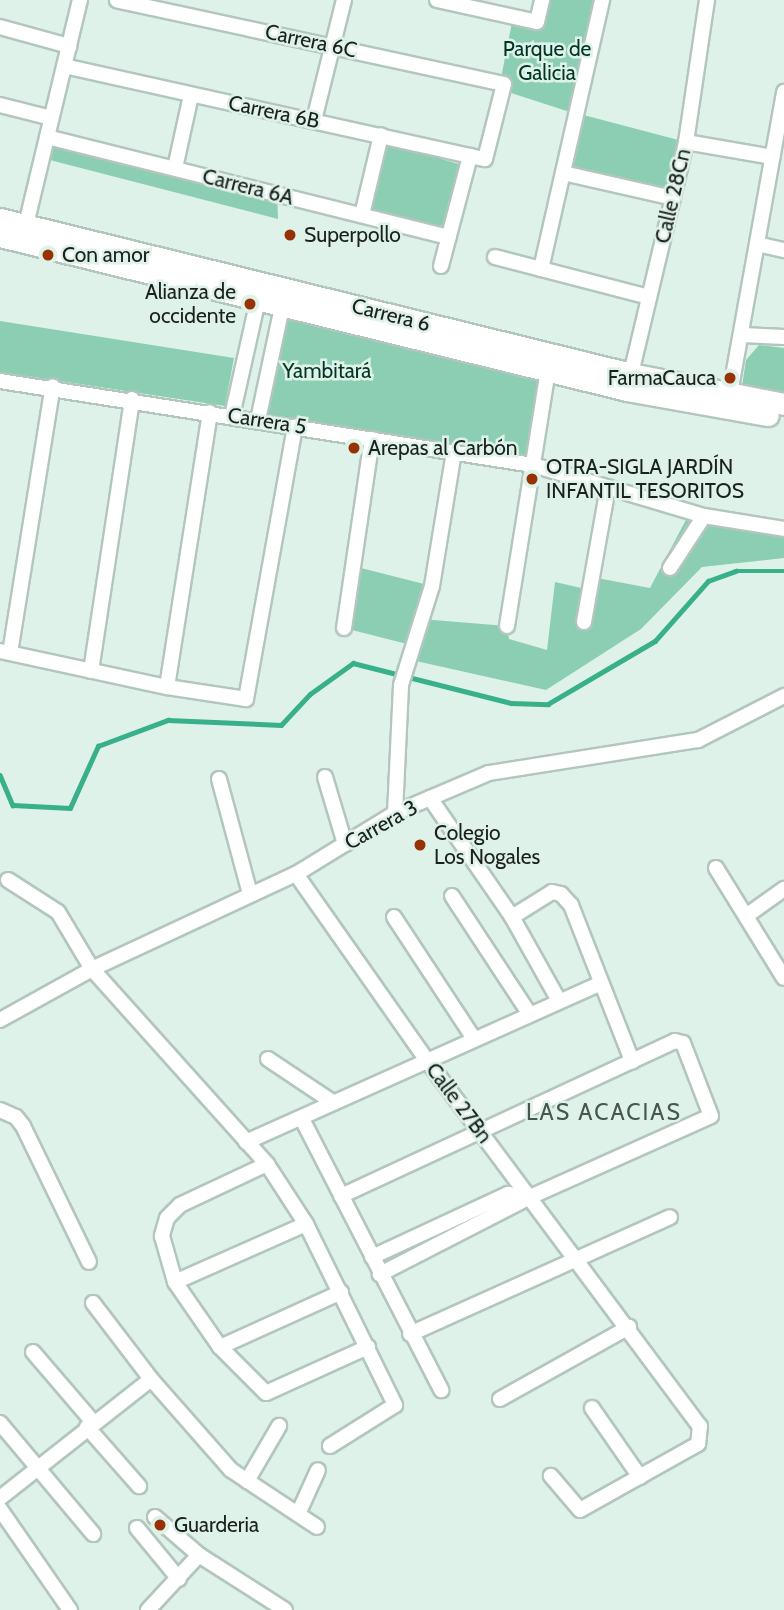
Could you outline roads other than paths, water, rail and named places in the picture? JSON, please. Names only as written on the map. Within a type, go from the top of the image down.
[{"type":"main road","name":"Carrera 6","points":[[0,219],[24,233],[784,418]]},
{"type":"main road","name":"Carrera 6","points":[[0,236],[24,233]]},
{"type":"main road","name":"Carrera 6","points":[[284,296],[548,370],[730,393],[784,404]]},
{"type":"street","points":[[24,233],[80,0]]},
{"type":"street","name":"Carrera 6C","points":[[117,0],[505,84],[477,157]]},
{"type":"street","points":[[314,120],[344,0]]},
{"type":"street","points":[[438,0],[537,22],[542,0]]},
{"type":"street","points":[[541,268],[602,0]]},
{"type":"street","name":"Calle 28Cn","points":[[629,382],[686,142],[707,0]]},
{"type":"street","points":[[0,27],[69,46]]},
{"type":"street","name":"Carrera 6B","points":[[64,66],[477,157]]},
{"type":"street","points":[[730,393],[743,335],[784,92]]},
{"type":"street","points":[[175,168],[191,95]]},
{"type":"street","points":[[0,105],[51,118]]},
{"type":"street","points":[[362,215],[381,135]]},
{"type":"street","name":"Carrera 6A","points":[[47,136],[449,237]]},
{"type":"street","points":[[686,142],[773,157]]},
{"type":"street","points":[[441,266],[477,157]]},
{"type":"street","points":[[563,173],[673,198]]},
{"type":"street","points":[[757,244],[784,250]]},
{"type":"street","points":[[495,257],[649,297]]},
{"type":"street","points":[[232,416],[260,291]]},
{"type":"street","points":[[258,420],[284,296]]},
{"type":"street","points":[[743,335],[784,337]]},
{"type":"street","points":[[507,626],[548,370]]},
{"type":"street","name":"Carrera 5","points":[[0,381],[53,386],[533,465],[704,516],[784,529]]},
{"type":"street","points":[[53,386],[5,652],[167,687],[246,699],[295,426]]},
{"type":"street","points":[[91,671],[132,399]]},
{"type":"street","points":[[167,687],[210,412]]},
{"type":"street","points":[[344,628],[372,439]]},
{"type":"street","points":[[395,813],[401,685],[432,586],[454,452]]},
{"type":"street","points":[[584,622],[608,487]]},
{"type":"street","points":[[670,568],[704,516]]},
{"type":"street","name":"Carrera 3","points":[[0,1020],[92,969],[296,874],[395,813],[489,774],[698,740],[784,696]]},
{"type":"street","points":[[325,777],[345,844]]},
{"type":"street","points":[[219,779],[250,894]]},
{"type":"street","points":[[430,799],[512,917],[558,999]]},
{"type":"street","points":[[716,867],[784,978]]},
{"type":"street","name":"Calle 27Bn","points":[[296,874],[426,1059],[629,1327],[700,1426],[702,1438],[640,1477]]},
{"type":"street","points":[[8,880],[58,912],[92,969],[267,1164],[306,1224],[396,1405],[330,1446]]},
{"type":"street","points":[[746,916],[784,889]]},
{"type":"street","points":[[512,917],[552,892],[561,894],[571,905],[632,1061]]},
{"type":"street","points":[[452,896],[529,1013]]},
{"type":"street","points":[[394,917],[474,1039]]},
{"type":"street","points":[[246,1142],[302,1119],[558,999],[601,983]]},
{"type":"street","points":[[341,1196],[679,1040],[711,1116],[530,1197],[380,1274]]},
{"type":"street","points":[[268,1059],[334,1103]]},
{"type":"street","points":[[0,1110],[16,1116],[23,1126],[89,1262]]},
{"type":"street","points":[[302,1119],[441,1390]]},
{"type":"street","points":[[267,1164],[180,1205],[167,1218],[162,1236],[175,1282],[220,1347],[266,1393],[368,1347]]},
{"type":"street","points":[[372,1257],[508,1194],[530,1197]]},
{"type":"street","points":[[410,1334],[670,1217]]},
{"type":"street","points":[[175,1282],[306,1224]]},
{"type":"street","points":[[220,1347],[341,1292]]},
{"type":"street","points":[[93,1303],[151,1379],[231,1469],[317,1527]]},
{"type":"street","points":[[500,1399],[629,1327]]},
{"type":"street","points":[[33,1352],[139,1486]]},
{"type":"street","points":[[0,1498],[90,1424],[151,1379]]},
{"type":"street","points":[[551,1476],[580,1510],[640,1477],[592,1408]]},
{"type":"street","points":[[0,1423],[93,1534]]},
{"type":"street","points":[[247,1480],[279,1426]]},
{"type":"street","points":[[298,1514],[318,1470]]},
{"type":"street","points":[[0,1508],[70,1610]]},
{"type":"street","points":[[155,1517],[199,1555],[285,1610]]},
{"type":"street","points":[[137,1528],[179,1579]]},
{"type":"street","points":[[148,1610],[199,1555]]},
{"type":"waterway","points":[[0,775],[13,805],[70,808],[98,746],[168,720],[281,725],[310,694],[353,663],[511,703],[548,704],[655,641],[708,581],[736,571],[784,571]]},
{"type":"place","name":"Superpollo","points":[[290,235]]},
{"type":"place","name":"Con amor","points":[[48,255]]},
{"type":"place","name":"Alianza de occidente","points":[[250,304]]},
{"type":"place","name":"FarmaCauca","points":[[730,378]]},
{"type":"place","name":"Arepas al Carbón","points":[[354,448]]},
{"type":"place","name":"OTRA-SIGLA JARDÍN INFANTIL TESORITOS","points":[[532,479]]},
{"type":"place","name":"Colegio Los Nogales","points":[[420,845]]},
{"type":"place","name":"Guarderia","points":[[160,1525]]},
{"type":"district","name":"LAS ACACIAS","points":[[604,1112]]},
{"type":"park label","name":"Parque de Galicia","points":[[547,61]]},
{"type":"park label","name":"Yambitará","points":[[327,371]]}]
